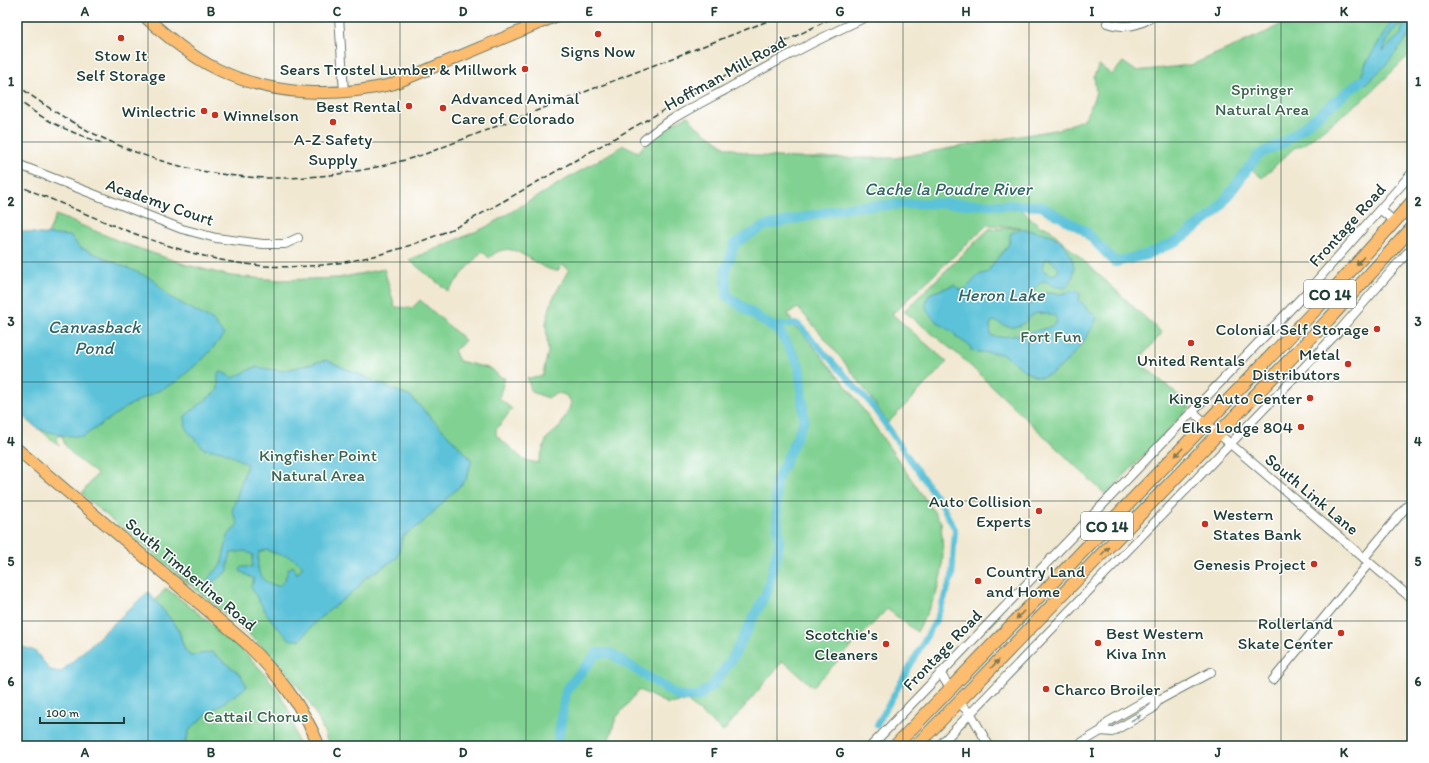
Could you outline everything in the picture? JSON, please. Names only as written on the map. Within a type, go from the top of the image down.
[{"type":"highway","name":"CO 14","points":[[895,746],[1318,307],[1412,202]]},
{"type":"highway","points":[[1412,215],[1412,224]]},
{"type":"highway","points":[[1317,331],[1394,234],[1396,229],[1395,222]]},
{"type":"highway","name":"CO 14","points":[[916,746],[1317,331],[1412,228]]},
{"type":"highway","points":[[903,746],[935,713],[958,702],[956,700],[959,692],[1008,629]]},
{"type":"main road","points":[[145,17],[193,55],[233,76],[281,90],[315,92],[369,90],[410,78],[554,17]]},
{"type":"main road","name":"South Timberline Road","points":[[17,449],[245,642],[274,671],[298,705],[319,746]]},
{"type":"street","points":[[339,17],[344,92]]},
{"type":"street","points":[[523,17],[528,28]]},
{"type":"street","name":"Hoffman Mill Road","points":[[644,140],[668,122],[776,61],[824,35],[866,17]]},
{"type":"street","points":[[1106,23],[1116,26],[1134,25],[1152,17]]},
{"type":"street","name":"Academy Court","points":[[17,164],[182,229],[221,239],[263,244],[285,244],[298,238]]},
{"type":"street","name":"Frontage Road","points":[[871,746],[1193,412],[1381,210],[1412,173]]},
{"type":"street","points":[[1381,210],[1395,222]]},
{"type":"street","points":[[939,746],[1338,331],[1407,253],[1412,251]]},
{"type":"street","name":"South Link Lane","points":[[1193,412],[1412,599]]},
{"type":"street","points":[[1273,680],[1412,500]]},
{"type":"street","points":[[1076,746],[1101,731],[1112,732],[1152,709],[1159,700],[1211,672]]},
{"type":"street","points":[[940,673],[950,688]]},
{"type":"street","points":[[958,702],[970,714],[988,746]]},
{"type":"green space","name":"Kingfisher Point Natural Area","points":[[1294,17],[1412,17],[1412,52],[1367,96],[1303,145],[1294,148],[1262,178],[1249,167],[1215,213],[1179,240],[1146,255],[1115,262],[1084,230],[1041,206],[1017,206],[1041,227],[1047,227],[1162,333],[1138,361],[1191,406],[1106,495],[961,357],[904,311],[989,229],[1021,227],[987,225],[892,314],[947,362],[888,423],[845,364],[798,308],[788,313],[795,328],[799,329],[851,392],[941,522],[943,553],[942,570],[936,595],[917,632],[887,609],[813,687],[783,661],[723,732],[687,701],[668,704],[639,690],[616,718],[607,746],[329,746],[319,721],[306,698],[291,677],[234,621],[88,500],[82,493],[97,474],[71,453],[62,436],[57,436],[59,446],[17,410],[17,303],[21,299],[56,215],[129,245],[187,265],[231,276],[280,280],[339,278],[384,269],[395,307],[412,308],[420,300],[465,340],[454,350],[459,361],[492,369],[500,377],[505,378],[499,398],[512,409],[496,430],[496,435],[524,460],[538,463],[547,438],[560,427],[571,402],[563,394],[555,394],[548,398],[532,392],[527,378],[540,377],[543,374],[548,352],[546,323],[552,300],[569,269],[563,265],[557,271],[548,269],[523,254],[507,249],[498,252],[489,258],[482,251],[448,291],[409,260],[484,228],[624,145],[638,152],[649,140],[661,131],[688,116],[696,126],[726,147],[758,156],[797,158],[895,158],[1060,129],[1084,119],[1089,111],[1096,92],[1094,76],[1099,65],[1112,75],[1123,62],[1136,71],[1191,65],[1269,31]]},
{"type":"green space","name":"Cattail Chorus","points":[[166,588],[219,629],[254,662],[269,679],[282,697],[291,716],[298,746],[184,746],[190,729],[207,714],[246,687],[190,656],[184,648],[178,628],[155,601]]},
{"type":"water","points":[[1394,17],[1412,17],[1412,32],[1386,65],[1367,83],[1350,90],[1361,77],[1366,63]],"holes":[[[1404,22],[1401,34],[1383,51],[1391,32]]]},
{"type":"water","name":"Heron Lake","points":[[1019,229],[1049,234],[1065,246],[1072,260],[1074,268],[1073,275],[1065,288],[1054,286],[1045,281],[1042,282],[1034,290],[1028,299],[1028,302],[1031,304],[1045,293],[1061,294],[1075,290],[1080,294],[1079,300],[1097,318],[1094,325],[1073,355],[1055,371],[1046,376],[1034,376],[1001,354],[971,350],[970,346],[937,322],[928,312],[926,306],[927,300],[931,293],[954,285],[960,290],[965,289],[979,275],[988,272],[994,262],[1006,249],[1010,240],[1010,234]],"holes":[[[1044,260],[1051,260],[1059,268],[1057,273],[1053,275],[1045,272],[1042,268]],[[1038,313],[1054,315],[1057,320],[1055,324],[1033,332],[1003,337],[991,335],[990,325],[992,321],[1002,325],[1014,327],[1021,325],[1033,315]]]},
{"type":"water","name":"Canvasback Pond","points":[[17,230],[40,234],[71,236],[79,247],[153,279],[168,296],[212,320],[224,335],[205,357],[176,382],[128,406],[83,437],[62,435],[38,429],[17,411]]},
{"type":"water","points":[[326,360],[411,397],[472,460],[466,480],[420,525],[403,536],[397,558],[364,579],[359,587],[316,621],[300,640],[291,640],[279,629],[264,609],[251,587],[254,579],[240,571],[241,567],[252,567],[253,555],[245,551],[231,553],[228,571],[211,583],[207,580],[221,565],[228,536],[238,524],[232,511],[247,464],[222,451],[204,449],[186,429],[185,416],[218,390],[218,373],[222,372],[233,378],[255,367],[283,371]],"holes":[[[267,550],[290,557],[303,566],[297,574],[293,566],[288,569],[285,580],[279,586],[267,582],[260,575],[258,570],[259,552]]]},
{"type":"water","points":[[148,592],[178,628],[184,648],[190,656],[212,652],[241,675],[247,687],[207,714],[190,729],[184,746],[17,746],[17,645],[35,651],[50,670],[61,672]]},
{"type":"waterway","name":"Cache la Poudre River","points":[[557,746],[566,690],[597,653],[610,653],[678,696],[697,697],[713,685],[733,657],[767,591],[779,544],[775,484],[804,421],[799,365],[780,332],[727,296],[725,271],[735,243],[765,226],[848,207],[928,203],[1041,206],[1084,230],[1115,262],[1146,255],[1179,240],[1215,213],[1258,155],[1286,141],[1361,81]]},
{"type":"waterway","points":[[769,325],[798,324],[870,403],[940,502],[955,529],[952,577],[937,618],[877,725]]},
{"type":"railway","points":[[17,85],[64,117],[112,142],[162,161],[212,173],[264,178],[316,176],[370,168],[425,154],[778,17]]},
{"type":"railway","points":[[17,185],[145,238],[189,252],[225,261],[260,266],[295,267],[330,264],[364,258],[398,249],[465,223],[782,43],[834,17]]},
{"type":"railway","points":[[17,99],[47,120],[102,143]]},
{"type":"place","name":"Signs Now","points":[[598,34]]},
{"type":"place","name":"Stow It Self Storage","points":[[121,38]]},
{"type":"place","name":"Sears Trostel Lumber & Millwork","points":[[525,69]]},
{"type":"place","name":"Best Rental","points":[[409,106]]},
{"type":"place","name":"Advanced Animal Care of Colorado","points":[[443,108]]},
{"type":"place","name":"Winlectric","points":[[204,111]]},
{"type":"place","name":"Winnelson","points":[[215,115]]},
{"type":"place","name":"A-Z Safety Supply","points":[[333,122]]},
{"type":"place","name":"Colonial Self Storage","points":[[1377,329]]},
{"type":"place","name":"United Rentals","points":[[1191,343]]},
{"type":"place","name":"Metal Distributors","points":[[1348,364]]},
{"type":"place","name":"Kings Auto Center","points":[[1310,398]]},
{"type":"place","name":"Elks Lodge 804","points":[[1301,427]]},
{"type":"place","name":"Auto Collision Experts","points":[[1039,511]]},
{"type":"place","name":"Western States Bank","points":[[1205,524]]},
{"type":"place","name":"Genesis Project","points":[[1314,564]]},
{"type":"place","name":"Country Land and Home","points":[[978,581]]},
{"type":"place","name":"Rollerland Skate Center","points":[[1341,633]]},
{"type":"place","name":"Best Western Kiva Inn","points":[[1098,643]]},
{"type":"place","name":"Scotchie's Cleaners","points":[[886,644]]},
{"type":"place","name":"Charco Broiler","points":[[1046,689]]},
{"type":"park label","name":"Springer Natural Area","points":[[1262,99]]},
{"type":"park label","name":"Fort Fun","points":[[1051,336]]}]
